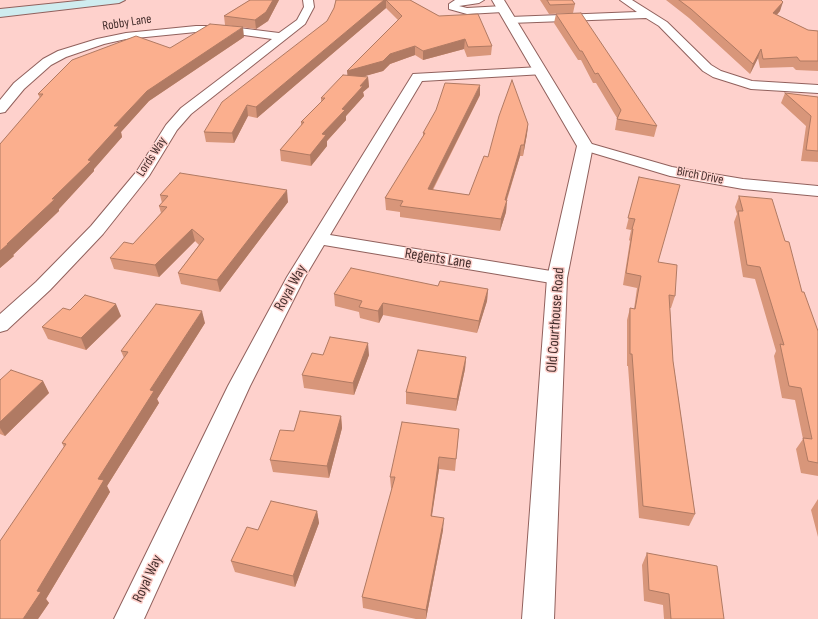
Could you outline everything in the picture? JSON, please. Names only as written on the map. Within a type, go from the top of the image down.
[{"type":"main road","points":[[0,13],[119,0]]},
{"type":"street","name":"Lords Way","points":[[0,325],[43,286],[97,230],[143,174],[171,128],[186,111],[301,22],[309,7],[308,0]]},
{"type":"street","points":[[479,0],[459,2],[454,4],[453,7],[467,11],[504,10],[647,15]]},
{"type":"street","points":[[625,0],[663,24],[707,68],[725,78],[751,85],[818,89]]},
{"type":"street","points":[[504,10],[584,146]]},
{"type":"street","name":"Robby Lane","points":[[0,109],[19,86],[47,62],[62,54],[101,41],[126,36],[196,29],[223,29],[281,37]]},
{"type":"street","name":"Royal Way","points":[[129,619],[239,386],[296,277],[418,77],[540,71]]},
{"type":"street","name":"Birch Drive","points":[[584,146],[701,177],[743,184],[817,192]]},
{"type":"street","name":"Old Courthouse Road","points":[[538,619],[557,278],[584,146]]},
{"type":"street","name":"Regents Lane","points":[[319,239],[557,278]]},
{"type":"building","points":[[250,0],[273,0],[266,12],[255,20],[224,16]]},
{"type":"building","points":[[336,0],[384,0],[256,107],[247,105],[232,133],[204,132],[222,102],[327,21],[334,8]]},
{"type":"building","points":[[386,0],[410,0],[439,16],[478,14],[492,46],[468,47],[465,39],[423,51],[415,46],[390,54],[383,61],[347,71],[402,16]]},
{"type":"building","points":[[547,0],[572,0],[575,4],[550,5]]},
{"type":"building","points":[[679,0],[781,0],[783,2],[773,13],[808,30],[818,31],[818,61],[800,61],[797,57],[763,59],[761,49],[753,64]]},
{"type":"building","points":[[581,13],[657,126],[617,119],[621,110],[598,73],[595,74],[582,51],[580,51],[556,14]]},
{"type":"building","points":[[210,24],[243,27],[147,91],[114,126],[119,126],[88,160],[91,161],[52,199],[55,199],[0,251],[0,144],[43,94],[38,94],[72,60],[136,36],[170,48]]},
{"type":"building","points":[[343,75],[368,77],[360,86],[363,86],[342,109],[345,110],[322,134],[326,135],[310,155],[280,150],[304,122],[301,122],[325,98],[321,98]]},
{"type":"building","points":[[512,80],[528,124],[524,145],[521,145],[501,219],[400,206],[403,201],[385,198],[425,133],[423,133],[436,110],[445,83],[480,85],[428,189],[469,195],[484,156],[488,157],[499,116]]},
{"type":"building","points":[[785,93],[818,97],[818,151],[806,150],[811,116]]},
{"type":"building","points":[[180,173],[287,190],[217,280],[178,273],[204,239],[192,229],[155,265],[110,258],[124,242],[133,244],[167,207],[159,206],[168,196],[160,195]]},
{"type":"building","points":[[639,177],[680,185],[658,262],[677,265],[675,296],[669,295],[673,361],[695,514],[643,506],[632,354],[630,354],[630,308],[635,309],[641,276],[626,273],[632,229],[635,219],[628,218]]},
{"type":"building","points":[[739,196],[772,199],[785,241],[789,242],[802,292],[804,292],[818,331],[818,463],[808,461],[803,438],[812,439],[801,388],[789,386],[780,344],[784,345],[760,267],[747,265],[738,211],[743,211]]},
{"type":"building","points":[[351,268],[438,286],[440,281],[488,289],[479,321],[383,303],[378,311],[359,307],[362,301],[334,294]]},
{"type":"building","points":[[85,295],[116,304],[81,338],[42,327],[63,308],[70,310]]},
{"type":"building","points":[[156,304],[202,311],[150,390],[154,391],[98,479],[104,480],[37,591],[41,592],[23,619],[0,619],[0,541],[66,444],[62,443],[128,352],[121,351]]},
{"type":"building","points":[[330,337],[368,343],[353,383],[302,375],[312,353],[323,355]]},
{"type":"building","points":[[418,350],[466,357],[457,399],[406,392]]},
{"type":"building","points":[[11,370],[43,381],[0,422],[0,380]]},
{"type":"building","points":[[300,411],[341,416],[327,466],[270,460],[280,430],[294,431]]},
{"type":"building","points":[[402,422],[459,429],[456,459],[439,457],[431,516],[444,518],[426,610],[362,597],[395,477],[390,477]]},
{"type":"building","points":[[271,501],[317,511],[293,576],[231,561],[247,527],[258,530]]},
{"type":"building","points":[[647,553],[717,566],[724,619],[671,619],[669,594],[649,590]]}]
